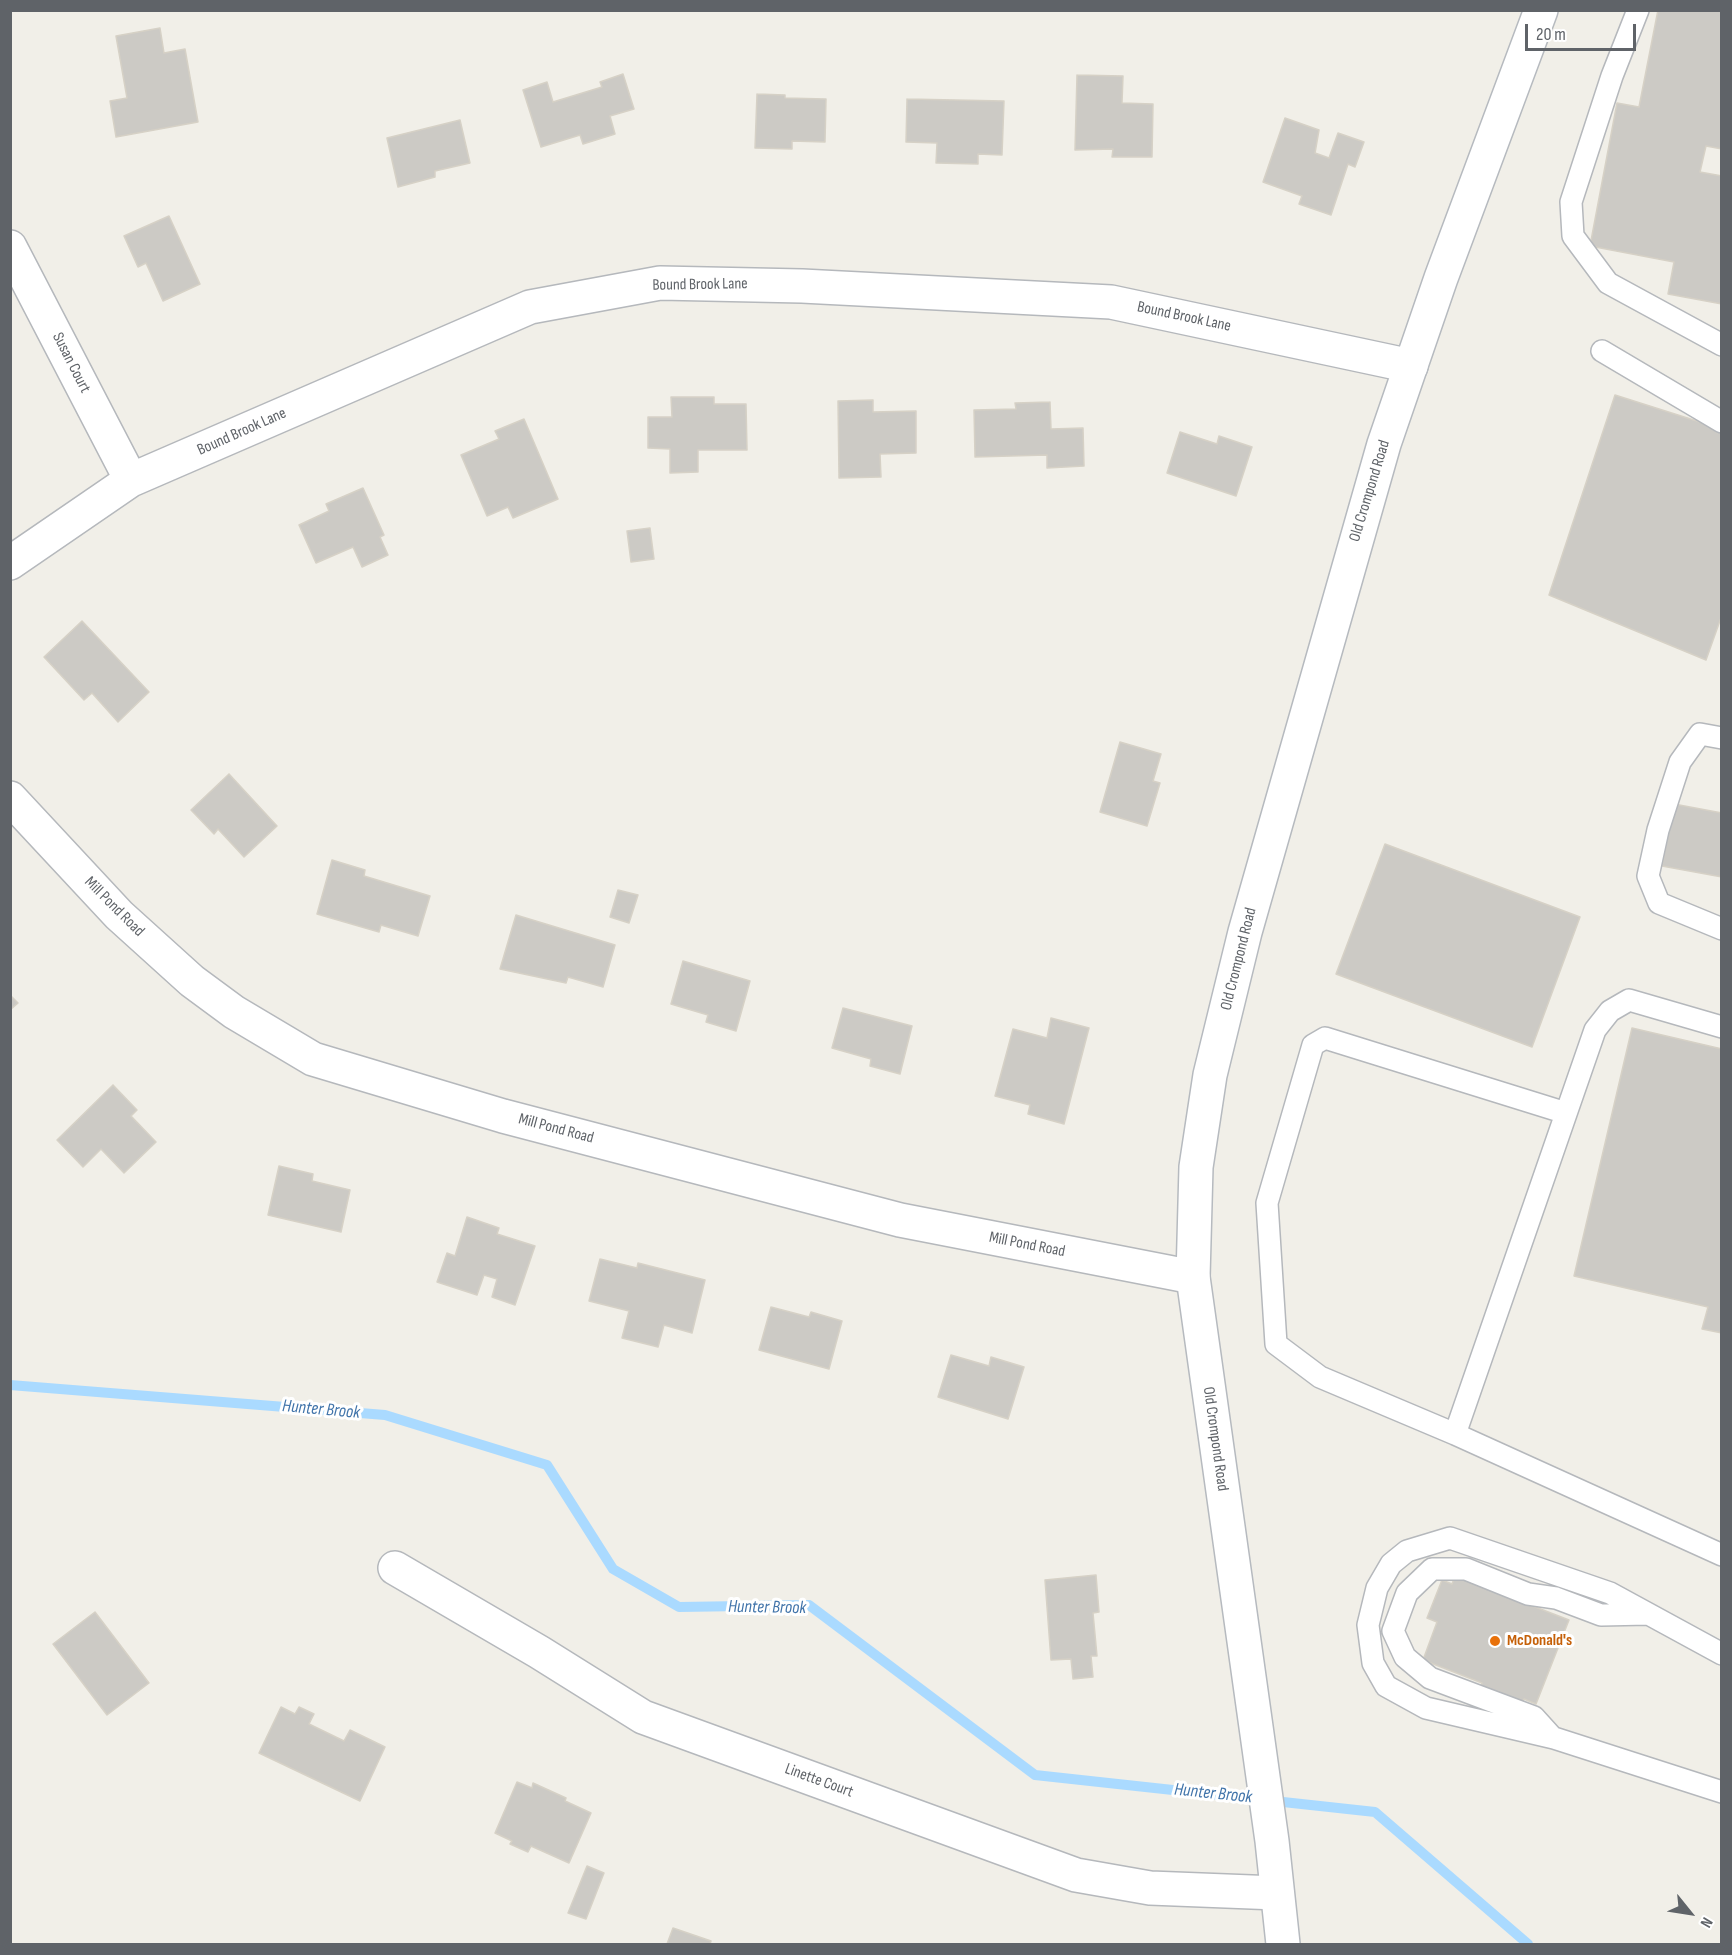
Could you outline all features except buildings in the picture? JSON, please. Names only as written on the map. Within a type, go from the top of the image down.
[{"type":"street","name":"Old Crompond Road","points":[[1283,1944],[1272,1842],[1193,1277],[1196,1167],[1210,1075],[1245,932],[1384,444],[1541,10]]},
{"type":"street","name":"Susan Court","points":[[10,247],[131,480]]},
{"type":"street","name":"Bound Brook Lane","points":[[10,563],[131,480],[530,307],[660,283],[802,286],[1111,302],[1411,366]]},
{"type":"street","name":"Mill Pond Road","points":[[10,798],[119,915],[192,981],[234,1012],[314,1059],[504,1116],[900,1220],[1193,1277]]},
{"type":"street","name":"Linette Court","points":[[395,1568],[539,1652],[643,1717],[1076,1875],[1150,1888],[1277,1893]]},
{"type":"lane","points":[[1638,10],[1612,76],[1571,202],[1573,236],[1608,283],[1722,345]]},
{"type":"lane","points":[[1602,351],[1722,423]]},
{"type":"lane","points":[[1722,738],[1700,734],[1680,762],[1658,830],[1648,876],[1659,903],[1722,929]]},
{"type":"lane","points":[[1455,1434],[1595,1030],[1610,1011],[1629,1000],[1722,1027]]},
{"type":"lane","points":[[1566,1113],[1325,1038],[1313,1045],[1267,1203],[1276,1344],[1320,1377],[1455,1434],[1722,1555]]},
{"type":"lane","points":[[1722,1654],[1610,1593],[1450,1538],[1407,1551],[1391,1564],[1377,1588],[1368,1625],[1373,1663],[1386,1686],[1426,1708],[1554,1738],[1722,1792]]},
{"type":"lane","points":[[1554,1738],[1534,1717],[1430,1678],[1405,1657],[1393,1631],[1407,1593],[1432,1569],[1466,1569],[1528,1594],[1556,1598],[1601,1615],[1648,1614]]},
{"type":"waterway","name":"Hunter Brook","points":[[10,1385],[385,1415],[547,1465],[613,1569],[679,1607],[809,1605],[1035,1775],[1375,1812],[1528,1944]]},
{"type":"place","name":"McDonald's","points":[[1495,1641]]}]
